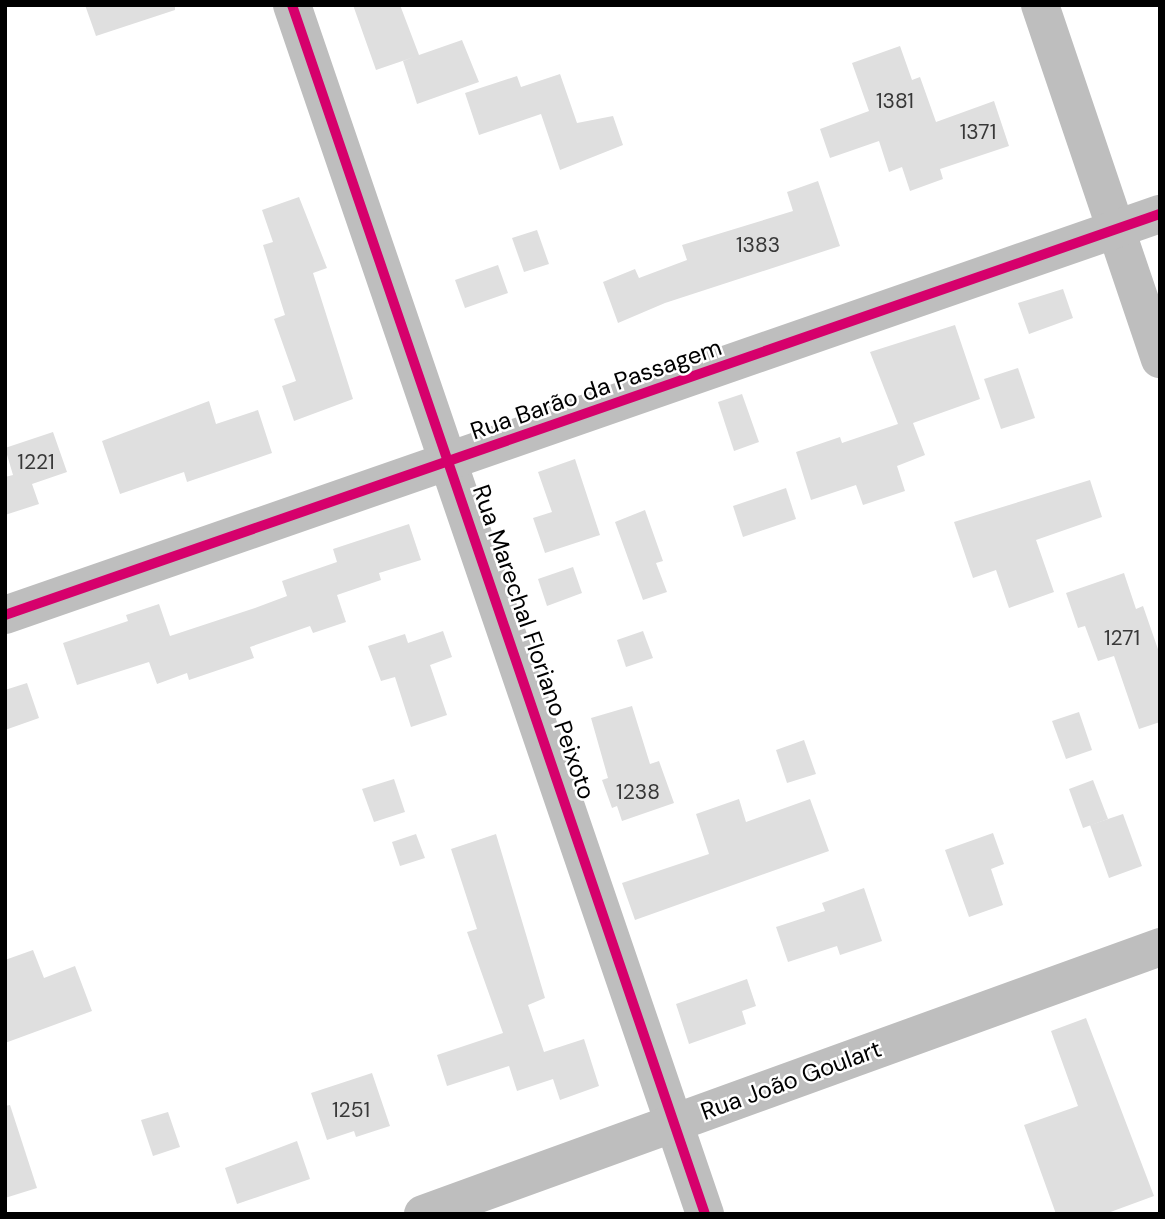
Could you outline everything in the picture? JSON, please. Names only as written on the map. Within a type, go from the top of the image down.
[{"type":"street","name":"Rua Marechal Floriano Peixoto","points":[[292,5],[451,462],[705,1214]]},
{"type":"street","points":[[1040,5],[1119,228],[1160,359]]},
{"type":"street","name":"Rua Barão da Passagem","points":[[5,615],[1160,214]]},
{"type":"street","name":"Rua João Goulart","points":[[423,1214],[1160,947]]},
{"type":"building","points":[[85,5],[175,5],[175,10],[96,36]]},
{"type":"building","points":[[353,5],[400,5],[419,55],[462,40],[479,82],[417,104],[403,61],[414,57],[376,70]]},
{"type":"building","points":[[900,46],[912,80],[920,77],[936,122],[994,101],[1009,146],[940,169],[943,179],[910,191],[902,167],[889,172],[879,141],[830,158],[820,129],[869,111],[852,63]]},
{"type":"building","points":[[560,74],[577,123],[613,116],[623,145],[560,170],[541,114],[479,135],[465,93],[517,76],[521,87]]},
{"type":"building","points":[[818,181],[840,246],[665,303],[618,323],[603,282],[635,269],[639,278],[687,260],[682,245],[793,211],[787,192]]},
{"type":"building","points":[[299,197],[327,268],[313,273],[353,399],[294,421],[282,386],[296,381],[274,319],[285,315],[263,245],[273,242],[262,210]]},
{"type":"building","points":[[537,230],[549,264],[524,272],[512,238]]},
{"type":"building","points":[[498,265],[508,293],[465,308],[455,280]]},
{"type":"building","points":[[1063,289],[1073,318],[1029,334],[1018,303]]},
{"type":"building","points":[[955,325],[980,399],[913,423],[925,455],[897,466],[905,491],[863,505],[856,485],[811,500],[796,452],[840,437],[842,443],[898,424],[870,352]]},
{"type":"building","points":[[1018,368],[1035,418],[1001,429],[984,379]]},
{"type":"building","points":[[742,394],[759,442],[734,451],[718,402]]},
{"type":"building","points":[[209,401],[216,424],[258,410],[272,453],[187,482],[184,472],[120,494],[102,441]]},
{"type":"building","points":[[53,432],[67,472],[32,484],[39,504],[5,515],[5,477],[13,475],[5,448]]},
{"type":"building","points":[[575,459],[600,535],[545,553],[533,518],[552,512],[538,472]]},
{"type":"building","points":[[1090,480],[1102,517],[1036,540],[1054,592],[1009,608],[996,570],[973,578],[954,522]]},
{"type":"building","points":[[786,488],[796,519],[743,537],[733,506]]},
{"type":"building","points":[[645,510],[663,561],[656,563],[667,592],[643,600],[615,522]]},
{"type":"building","points":[[409,524],[421,560],[379,573],[381,580],[337,595],[346,622],[313,633],[310,626],[250,647],[254,658],[189,680],[187,673],[157,684],[149,662],[77,685],[63,643],[128,621],[126,615],[159,604],[170,636],[255,608],[287,596],[282,581],[337,562],[333,549]]},
{"type":"building","points":[[573,567],[582,593],[547,606],[538,579]]},
{"type":"building","points":[[1124,573],[1136,609],[1143,606],[1160,655],[1160,722],[1139,729],[1114,656],[1098,661],[1085,626],[1078,628],[1066,593]]},
{"type":"building","points":[[443,631],[452,657],[430,665],[447,715],[411,727],[395,677],[381,681],[368,646],[405,634],[408,643]]},
{"type":"building","points":[[643,631],[653,658],[626,667],[617,640]]},
{"type":"building","points":[[27,683],[39,718],[5,730],[5,690]]},
{"type":"building","points":[[632,706],[650,764],[659,761],[674,803],[622,821],[617,806],[612,808],[602,780],[608,778],[591,718]]},
{"type":"building","points":[[1079,712],[1092,750],[1066,759],[1052,721]]},
{"type":"building","points":[[804,740],[816,774],[787,783],[776,750]]},
{"type":"building","points":[[394,779],[405,812],[374,822],[362,789]]},
{"type":"building","points":[[1093,780],[1108,819],[1083,828],[1069,789]]},
{"type":"building","points":[[739,799],[746,822],[810,799],[829,851],[635,920],[622,883],[709,854],[696,814]]},
{"type":"building","points":[[1123,814],[1142,866],[1109,878],[1090,825]]},
{"type":"building","points":[[993,833],[1004,864],[991,869],[1003,905],[969,917],[945,850]]},
{"type":"building","points":[[416,834],[425,858],[400,866],[392,842]]},
{"type":"building","points":[[496,834],[545,998],[528,1005],[544,1052],[584,1039],[599,1086],[560,1100],[553,1079],[517,1091],[509,1066],[447,1086],[437,1055],[503,1033],[467,932],[477,929],[451,849]]},
{"type":"building","points":[[864,888],[882,941],[840,955],[837,946],[788,962],[776,927],[825,911],[822,903]]},
{"type":"building","points":[[33,950],[44,978],[75,966],[92,1011],[5,1043],[5,960]]},
{"type":"building","points":[[747,979],[756,1006],[742,1011],[746,1024],[689,1044],[676,1004]]},
{"type":"building","points":[[1086,1018],[1154,1196],[1105,1214],[1056,1214],[1024,1125],[1078,1106],[1051,1031]]},
{"type":"building","points":[[372,1073],[390,1126],[356,1137],[354,1131],[327,1140],[311,1093]]},
{"type":"building","points":[[10,1105],[37,1188],[5,1198],[5,1106]]},
{"type":"building","points":[[168,1112],[180,1147],[153,1156],[141,1120]]},
{"type":"building","points":[[297,1141],[310,1179],[237,1204],[225,1168]]},
{"type":"cycle path","points":[[292,5],[705,1214]]},
{"type":"cycle path","points":[[5,615],[1160,214]]}]
